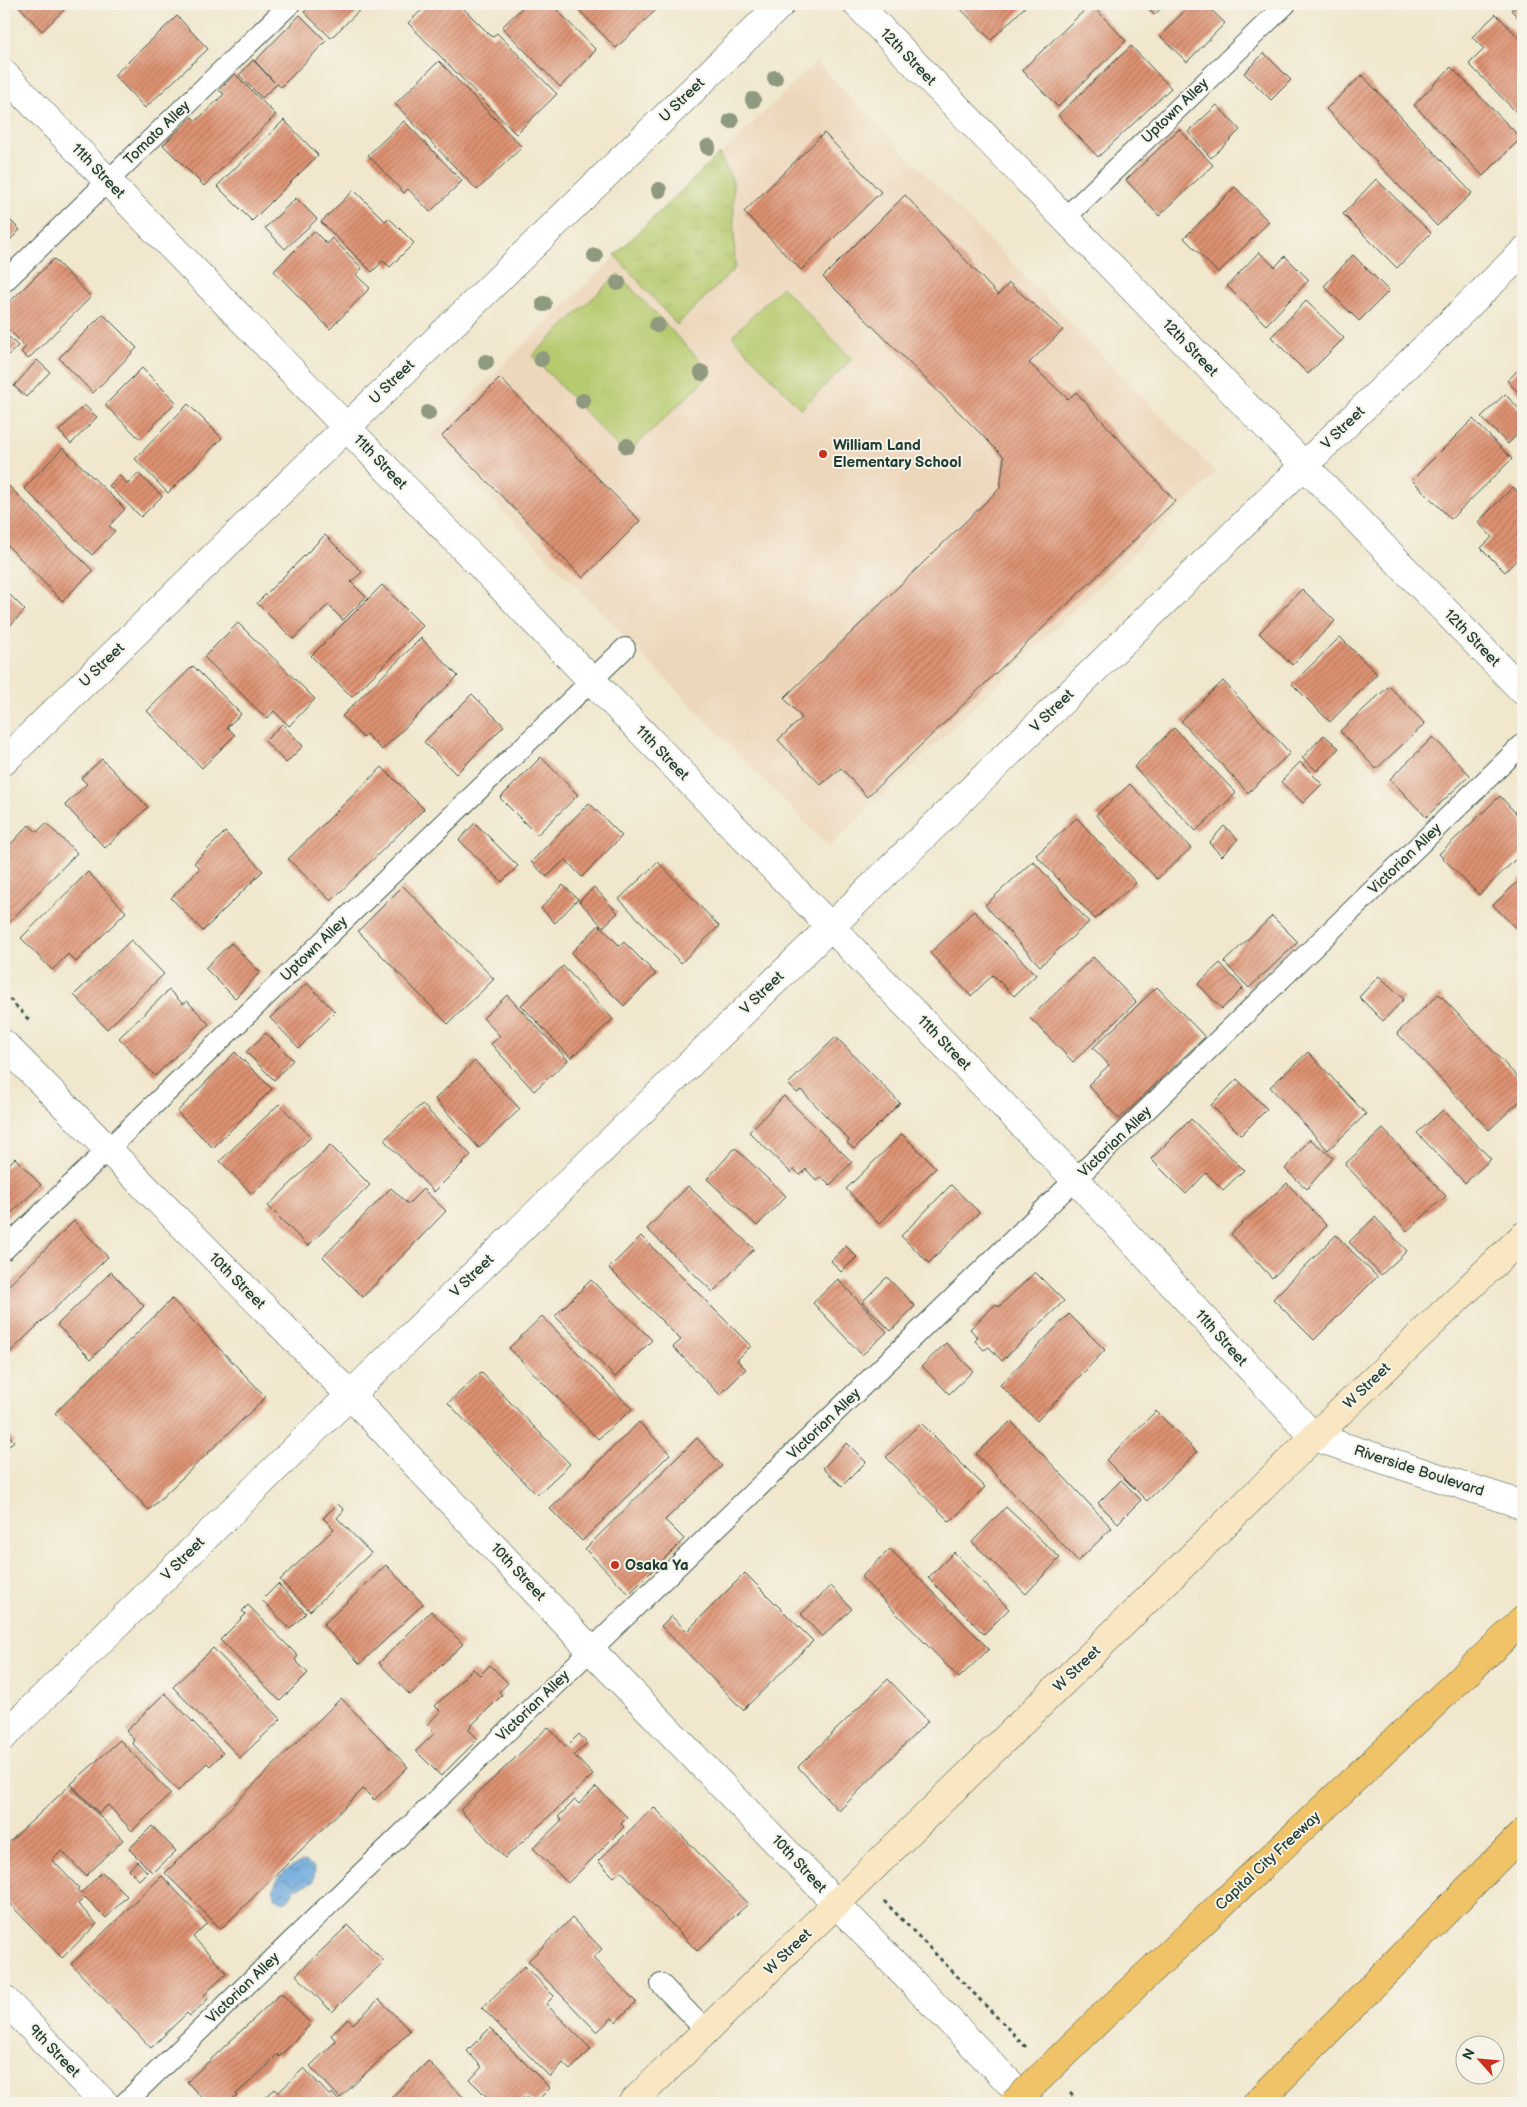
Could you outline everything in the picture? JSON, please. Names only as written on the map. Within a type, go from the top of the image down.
[{"type":"highway","name":"Capital City Freeway","points":[[1014,2103],[1104,2015],[1523,1620]]},
{"type":"highway","points":[[1257,2103],[1523,1834]]},
{"type":"main road","name":"W Street","points":[[632,2103],[1523,1236]]},
{"type":"street","name":"U Street","points":[[4,761],[781,4]]},
{"type":"street","name":"12th Street","points":[[857,4],[1523,691]]},
{"type":"street","name":"11th Street","points":[[4,74],[1076,1180],[1314,1438]]},
{"type":"street","name":"V Street","points":[[4,1736],[1523,252]]},
{"type":"street","name":"10th Street","points":[[4,1044],[351,1396],[591,1650],[1029,2103]]},
{"type":"street","name":"Riverside Boulevard","points":[[1314,1438],[1523,1505]]},
{"type":"street","name":"9th Street","points":[[4,1999],[104,2103]]},
{"type":"lane","name":"Tomato Alley","points":[[4,282],[290,4]]},
{"type":"lane","name":"Uptown Alley","points":[[1065,218],[1286,4]]},
{"type":"lane","name":"Uptown Alley","points":[[4,1250],[625,648]]},
{"type":"lane","name":"Victorian Alley","points":[[125,2103],[1523,744]]},
{"type":"lane","points":[[661,1984],[706,2031]]},
{"type":"shaded area","name":"William Land Elementary School","points":[[816,62],[1216,473],[829,847],[430,436]]},
{"type":"green space","points":[[719,154],[733,181],[735,268],[677,325],[615,255]]},
{"type":"green space","points":[[618,274],[712,373],[626,455],[532,356]]},
{"type":"green space","points":[[782,287],[852,359],[801,409],[732,336]]},
{"type":"water","points":[[305,1861],[313,1866],[315,1870],[313,1882],[295,1889],[289,1899],[284,1902],[275,1898],[274,1886],[281,1875],[293,1866]]},
{"type":"building","points":[[17,4],[70,4],[42,31]]},
{"type":"building","points":[[312,4],[366,4],[331,38],[304,12]]},
{"type":"building","points":[[428,4],[459,4],[492,37],[497,33],[557,94],[516,134],[408,23]]},
{"type":"building","points":[[526,4],[551,4],[596,50],[560,87],[502,27]]},
{"type":"building","points":[[573,4],[656,4],[659,7],[616,48]]},
{"type":"building","points":[[956,4],[1028,4],[991,40]]},
{"type":"building","points":[[1091,4],[1126,41],[1058,107],[1022,70]]},
{"type":"building","points":[[1144,4],[1166,4],[1154,15]]},
{"type":"building","points":[[1191,4],[1205,4],[1225,23],[1187,62],[1160,36]]},
{"type":"building","points":[[1518,4],[1523,4],[1523,23],[1511,10]]},
{"type":"building","points":[[1496,14],[1523,42],[1523,58],[1519,62],[1523,66],[1523,119],[1469,64],[1484,49],[1472,37]]},
{"type":"building","points":[[300,15],[326,41],[281,87],[277,84],[262,98],[239,75],[253,60],[274,82],[255,61]]},
{"type":"building","points":[[177,16],[208,49],[145,108],[114,75]]},
{"type":"building","points":[[1131,46],[1171,88],[1098,157],[1058,115]]},
{"type":"building","points":[[1264,53],[1291,80],[1271,100],[1244,73]]},
{"type":"building","points":[[439,61],[522,147],[477,190],[395,104]]},
{"type":"building","points":[[1451,67],[1521,138],[1483,176],[1414,105]]},
{"type":"building","points":[[235,74],[276,115],[204,186],[163,145],[192,117],[196,121],[224,94],[219,90]]},
{"type":"building","points":[[1362,75],[1472,193],[1437,226],[1326,109]]},
{"type":"building","points":[[1217,105],[1240,130],[1211,158],[1188,132]]},
{"type":"building","points":[[284,120],[318,155],[252,221],[217,186]]},
{"type":"building","points":[[404,121],[462,181],[430,212],[408,189],[404,193],[368,155]]},
{"type":"building","points":[[1179,129],[1213,165],[1159,216],[1126,180]]},
{"type":"building","points":[[824,133],[881,192],[801,270],[744,212]]},
{"type":"building","points":[[1376,179],[1431,233],[1397,268],[1343,214]]},
{"type":"building","points":[[1235,187],[1269,222],[1218,273],[1184,238]]},
{"type":"building","points":[[354,190],[385,221],[389,218],[414,243],[390,267],[383,261],[372,272],[321,222]]},
{"type":"building","points":[[905,195],[998,295],[1009,283],[1063,330],[1029,363],[1068,399],[1076,392],[1175,501],[867,797],[841,768],[821,785],[778,740],[802,718],[784,698],[1000,488],[1004,457],[823,277]]},
{"type":"building","points":[[296,198],[317,219],[285,249],[265,228]]},
{"type":"building","points":[[4,214],[20,230],[4,246]]},
{"type":"building","points":[[314,231],[327,244],[332,238],[362,268],[356,275],[370,288],[330,329],[274,271]]},
{"type":"building","points":[[1259,252],[1275,267],[1285,256],[1309,280],[1266,325],[1227,286]]},
{"type":"building","points":[[1353,255],[1389,291],[1359,321],[1324,286]]},
{"type":"building","points":[[54,259],[91,297],[28,359],[21,352],[26,347],[4,325],[4,307]]},
{"type":"building","points":[[1306,301],[1344,338],[1308,374],[1271,337]]},
{"type":"building","points":[[103,314],[137,348],[93,393],[59,358]]},
{"type":"building","points":[[4,332],[18,346],[4,359]]},
{"type":"building","points":[[37,360],[50,372],[26,397],[14,386]]},
{"type":"building","points":[[1523,365],[1523,397],[1507,381]]},
{"type":"building","points":[[142,368],[176,402],[140,439],[105,405]]},
{"type":"building","points":[[500,378],[640,521],[583,578],[442,436]]},
{"type":"building","points":[[1505,394],[1523,413],[1523,429],[1508,444],[1481,417]]},
{"type":"building","points":[[188,404],[222,438],[168,493],[135,459]]},
{"type":"building","points":[[84,405],[97,417],[71,444],[59,431]]},
{"type":"building","points":[[1473,419],[1512,459],[1451,519],[1412,480]]},
{"type":"building","points":[[63,448],[125,509],[109,526],[115,531],[92,555],[24,488]]},
{"type":"building","points":[[138,473],[162,496],[141,517],[109,486],[119,475],[128,484]]},
{"type":"building","points":[[4,481],[93,571],[62,601],[4,542]]},
{"type":"building","points":[[1513,487],[1523,497],[1523,553],[1505,572],[1481,548],[1492,537],[1478,522]]},
{"type":"building","points":[[325,535],[362,572],[351,582],[366,597],[343,620],[328,605],[293,639],[257,603]]},
{"type":"building","points":[[382,585],[423,626],[352,697],[311,656]]},
{"type":"building","points":[[4,589],[25,610],[4,632]]},
{"type":"building","points":[[1302,589],[1335,621],[1292,665],[1259,633]]},
{"type":"building","points":[[238,623],[315,699],[289,726],[274,711],[267,719],[204,657]]},
{"type":"building","points":[[1340,637],[1377,674],[1330,722],[1292,684]]},
{"type":"building","points":[[421,638],[458,676],[382,750],[366,734],[363,738],[342,716]]},
{"type":"building","points":[[193,666],[241,714],[227,727],[235,735],[202,768],[147,711]]},
{"type":"building","points":[[1223,681],[1290,753],[1248,793],[1181,721]]},
{"type":"building","points":[[1389,686],[1425,724],[1376,769],[1340,731]]},
{"type":"building","points":[[472,694],[504,726],[456,774],[424,742]]},
{"type":"building","points":[[282,724],[303,746],[286,763],[265,741]]},
{"type":"building","points":[[1174,728],[1236,793],[1196,831],[1134,767]]},
{"type":"building","points":[[1324,735],[1339,748],[1317,771],[1302,758]]},
{"type":"building","points":[[1433,737],[1470,775],[1426,817],[1390,779]]},
{"type":"building","points":[[541,757],[578,795],[537,835],[500,798]]},
{"type":"building","points":[[102,759],[148,807],[105,848],[65,805],[87,784],[81,778]]},
{"type":"building","points":[[1300,762],[1322,784],[1303,803],[1281,782]]},
{"type":"building","points":[[382,767],[424,809],[331,901],[288,859]]},
{"type":"building","points":[[1130,784],[1191,848],[1157,879],[1096,815]]},
{"type":"building","points":[[1500,796],[1523,821],[1523,852],[1479,895],[1439,854]]},
{"type":"building","points":[[589,803],[622,836],[582,877],[565,859],[547,877],[531,862]]},
{"type":"building","points":[[1077,818],[1136,883],[1095,919],[1036,855]]},
{"type":"building","points":[[46,823],[77,853],[8,923],[4,920],[4,851],[29,825],[37,832]]},
{"type":"building","points":[[475,823],[518,866],[502,882],[459,840]]},
{"type":"building","points":[[1224,826],[1238,839],[1222,856],[1209,843]]},
{"type":"building","points":[[225,832],[263,871],[203,931],[171,898],[200,868],[194,863]]},
{"type":"building","points":[[1033,861],[1089,922],[1040,966],[985,905]]},
{"type":"building","points":[[658,862],[719,926],[681,963],[619,899]]},
{"type":"building","points":[[88,872],[126,912],[76,962],[68,954],[52,970],[21,938]]},
{"type":"building","points":[[1523,877],[1523,936],[1493,905]]},
{"type":"building","points":[[563,885],[578,899],[555,923],[541,908]]},
{"type":"building","points":[[403,886],[494,979],[448,1024],[358,931]]},
{"type":"building","points":[[594,887],[618,913],[603,927],[579,901]]},
{"type":"building","points":[[974,911],[1036,975],[1014,996],[993,975],[971,996],[930,953]]},
{"type":"building","points":[[1272,916],[1298,942],[1249,988],[1224,962]]},
{"type":"building","points":[[599,925],[620,946],[624,942],[656,974],[624,1006],[571,953]]},
{"type":"building","points":[[131,940],[164,974],[107,1029],[74,995]]},
{"type":"building","points":[[231,943],[260,972],[235,998],[205,968]]},
{"type":"building","points":[[1093,957],[1136,1002],[1073,1062],[1030,1018]]},
{"type":"building","points":[[1220,963],[1243,988],[1222,1009],[1198,984]]},
{"type":"building","points":[[563,966],[613,1019],[571,1058],[521,1005]]},
{"type":"building","points":[[1379,976],[1404,999],[1383,1021],[1359,997]]},
{"type":"building","points":[[307,983],[335,1012],[299,1048],[270,1018]]},
{"type":"building","points":[[1157,987],[1205,1037],[1119,1119],[1088,1085],[1109,1065],[1093,1048]]},
{"type":"building","points":[[169,990],[183,1004],[187,1001],[209,1024],[155,1076],[119,1038]]},
{"type":"building","points":[[1439,994],[1523,1083],[1523,1098],[1489,1130],[1397,1033]]},
{"type":"building","points":[[507,995],[568,1060],[534,1091],[491,1044],[500,1036],[483,1018]]},
{"type":"building","points":[[266,1033],[293,1060],[274,1080],[246,1052]]},
{"type":"building","points":[[836,1037],[900,1103],[854,1149],[847,1143],[849,1140],[801,1090],[797,1093],[788,1084]]},
{"type":"building","points":[[235,1052],[272,1089],[213,1148],[177,1112]]},
{"type":"building","points":[[1308,1052],[1366,1114],[1328,1150],[1270,1087]]},
{"type":"building","points":[[475,1061],[520,1109],[479,1148],[435,1099]]},
{"type":"building","points":[[1237,1079],[1267,1109],[1241,1135],[1211,1105]]},
{"type":"building","points":[[784,1096],[852,1162],[830,1185],[822,1177],[817,1181],[806,1169],[800,1175],[794,1169],[791,1173],[749,1132]]},
{"type":"building","points":[[279,1104],[311,1137],[252,1194],[220,1161]]},
{"type":"building","points":[[422,1104],[471,1155],[434,1192],[384,1140]]},
{"type":"building","points":[[1443,1110],[1491,1159],[1465,1183],[1417,1133]]},
{"type":"building","points":[[1191,1119],[1244,1170],[1223,1190],[1206,1173],[1186,1194],[1151,1159]]},
{"type":"building","points":[[1383,1129],[1446,1196],[1407,1231],[1345,1164]]},
{"type":"building","points":[[902,1134],[936,1168],[879,1224],[846,1189]]},
{"type":"building","points":[[1310,1139],[1333,1158],[1307,1189],[1285,1169]]},
{"type":"building","points":[[330,1145],[370,1185],[308,1246],[268,1206]]},
{"type":"building","points":[[735,1148],[786,1196],[757,1226],[707,1179]]},
{"type":"building","points":[[15,1158],[41,1185],[4,1220],[4,1169]]},
{"type":"building","points":[[1287,1183],[1327,1226],[1272,1278],[1231,1234]]},
{"type":"building","points":[[951,1185],[979,1212],[929,1263],[901,1236]]},
{"type":"building","points":[[688,1186],[754,1249],[713,1292],[647,1229]]},
{"type":"building","points":[[391,1188],[408,1204],[423,1189],[446,1211],[363,1297],[323,1257]]},
{"type":"building","points":[[1375,1217],[1407,1251],[1381,1275],[1349,1242]]},
{"type":"building","points":[[74,1221],[108,1257],[4,1358],[4,1290]]},
{"type":"building","points":[[1336,1235],[1377,1277],[1314,1340],[1273,1299]]},
{"type":"building","points":[[641,1236],[751,1346],[737,1360],[746,1369],[720,1395],[673,1347],[681,1340],[609,1268]]},
{"type":"building","points":[[846,1246],[857,1257],[841,1272],[831,1261]]},
{"type":"building","points":[[111,1272],[144,1306],[91,1359],[57,1325]]},
{"type":"building","points":[[1035,1272],[1064,1301],[1002,1361],[989,1347],[984,1350],[975,1341],[978,1338],[970,1329],[996,1304],[999,1307]]},
{"type":"building","points":[[887,1277],[915,1306],[891,1331],[862,1302]]},
{"type":"building","points":[[838,1279],[887,1332],[862,1355],[813,1303]]},
{"type":"building","points":[[591,1280],[652,1340],[615,1377],[555,1316]]},
{"type":"building","points":[[172,1299],[266,1397],[149,1510],[55,1413]]},
{"type":"building","points":[[1069,1314],[1105,1350],[1037,1421],[1000,1385]]},
{"type":"building","points":[[542,1316],[632,1409],[598,1439],[509,1348]]},
{"type":"building","points":[[946,1343],[973,1371],[949,1394],[922,1366]]},
{"type":"building","points":[[481,1372],[570,1464],[537,1495],[448,1403]]},
{"type":"building","points":[[1156,1411],[1197,1452],[1147,1501],[1106,1460]]},
{"type":"building","points":[[1011,1421],[1112,1528],[1078,1561],[976,1454]]},
{"type":"building","points":[[639,1422],[670,1454],[582,1541],[550,1509]]},
{"type":"building","points":[[921,1423],[985,1487],[950,1522],[886,1457]]},
{"type":"building","points":[[4,1430],[14,1441],[4,1451]]},
{"type":"building","points":[[697,1438],[722,1466],[665,1520],[684,1539],[629,1594],[585,1549]]},
{"type":"building","points":[[847,1443],[866,1462],[842,1486],[823,1468]]},
{"type":"building","points":[[1121,1480],[1141,1500],[1118,1523],[1098,1503]]},
{"type":"building","points":[[338,1504],[344,1510],[337,1518],[371,1553],[310,1611],[280,1580],[334,1529],[323,1518]]},
{"type":"building","points":[[1006,1507],[1060,1558],[1026,1594],[972,1542]]},
{"type":"building","points":[[890,1549],[989,1649],[959,1678],[861,1577]]},
{"type":"building","points":[[954,1552],[1009,1609],[984,1634],[928,1578]]},
{"type":"building","points":[[386,1565],[423,1604],[360,1664],[323,1625]]},
{"type":"building","points":[[745,1573],[813,1641],[743,1710],[661,1626],[671,1616],[687,1631]]},
{"type":"building","points":[[278,1584],[306,1613],[290,1629],[262,1600]]},
{"type":"building","points":[[831,1586],[852,1609],[822,1637],[801,1614]]},
{"type":"building","points":[[248,1605],[298,1656],[295,1660],[308,1673],[280,1701],[220,1640],[246,1614],[242,1611]]},
{"type":"building","points":[[431,1611],[463,1644],[410,1695],[379,1663]]},
{"type":"building","points":[[213,1648],[281,1719],[240,1758],[173,1687]]},
{"type":"building","points":[[490,1665],[508,1683],[499,1692],[502,1695],[468,1729],[478,1739],[441,1776],[416,1751],[435,1733],[427,1725],[440,1711],[435,1706],[473,1669],[480,1675]]},
{"type":"building","points":[[888,1679],[928,1721],[839,1811],[798,1767]]},
{"type":"building","points":[[165,1693],[223,1753],[210,1766],[207,1763],[178,1791],[132,1743],[134,1740],[126,1731]]},
{"type":"building","points":[[341,1698],[408,1767],[374,1800],[363,1789],[221,1929],[165,1873]]},
{"type":"building","points":[[548,1727],[566,1747],[579,1734],[587,1743],[574,1755],[593,1775],[505,1858],[460,1810]]},
{"type":"building","points":[[120,1740],[171,1794],[132,1831],[108,1805],[99,1813],[71,1784]]},
{"type":"building","points":[[70,1785],[123,1840],[86,1876],[62,1851],[52,1860],[79,1888],[77,1890],[81,1893],[102,1872],[127,1896],[106,1918],[85,1897],[78,1904],[97,1924],[62,1958],[4,1898],[4,1847]]},
{"type":"building","points":[[596,1787],[627,1817],[621,1824],[624,1827],[568,1883],[533,1848],[562,1820],[558,1817],[575,1800],[579,1804]]},
{"type":"building","points":[[654,1807],[748,1904],[697,1951],[621,1871],[614,1877],[598,1861]]},
{"type":"building","points":[[152,1826],[176,1851],[153,1873],[129,1849]]},
{"type":"building","points":[[137,1861],[147,1872],[139,1880],[129,1870]]},
{"type":"building","points":[[162,1876],[207,1923],[193,1937],[227,1973],[204,1995],[208,1999],[190,2016],[187,2013],[151,2048],[71,1964]]},
{"type":"building","points":[[572,1918],[602,1949],[593,1958],[636,2002],[616,2022],[612,2018],[597,2032],[528,1961]]},
{"type":"building","points":[[348,1925],[384,1961],[332,2012],[296,1975]]},
{"type":"building","points":[[525,1966],[554,1996],[546,2004],[591,2049],[570,2070],[563,2063],[550,2077],[482,2008]]},
{"type":"building","points":[[281,1993],[311,2024],[279,2057],[277,2054],[228,2103],[207,2103],[187,2082]]},
{"type":"building","points":[[379,1999],[410,2031],[340,2098],[310,2066],[336,2041],[331,2035],[348,2019],[353,2024]]},
{"type":"building","points":[[490,2028],[550,2088],[535,2103],[525,2096],[519,2103],[493,2103],[470,2080],[482,2067],[467,2051]]},
{"type":"building","points":[[428,2061],[469,2103],[398,2103],[392,2097]]},
{"type":"building","points":[[304,2068],[330,2096],[332,2093],[338,2100],[335,2103],[259,2103],[275,2089],[278,2093]]},
{"type":"place","name":"William Land Elementary School","points":[[823,454]]},
{"type":"place","name":"Osaka Ya","points":[[615,1565]]}]
